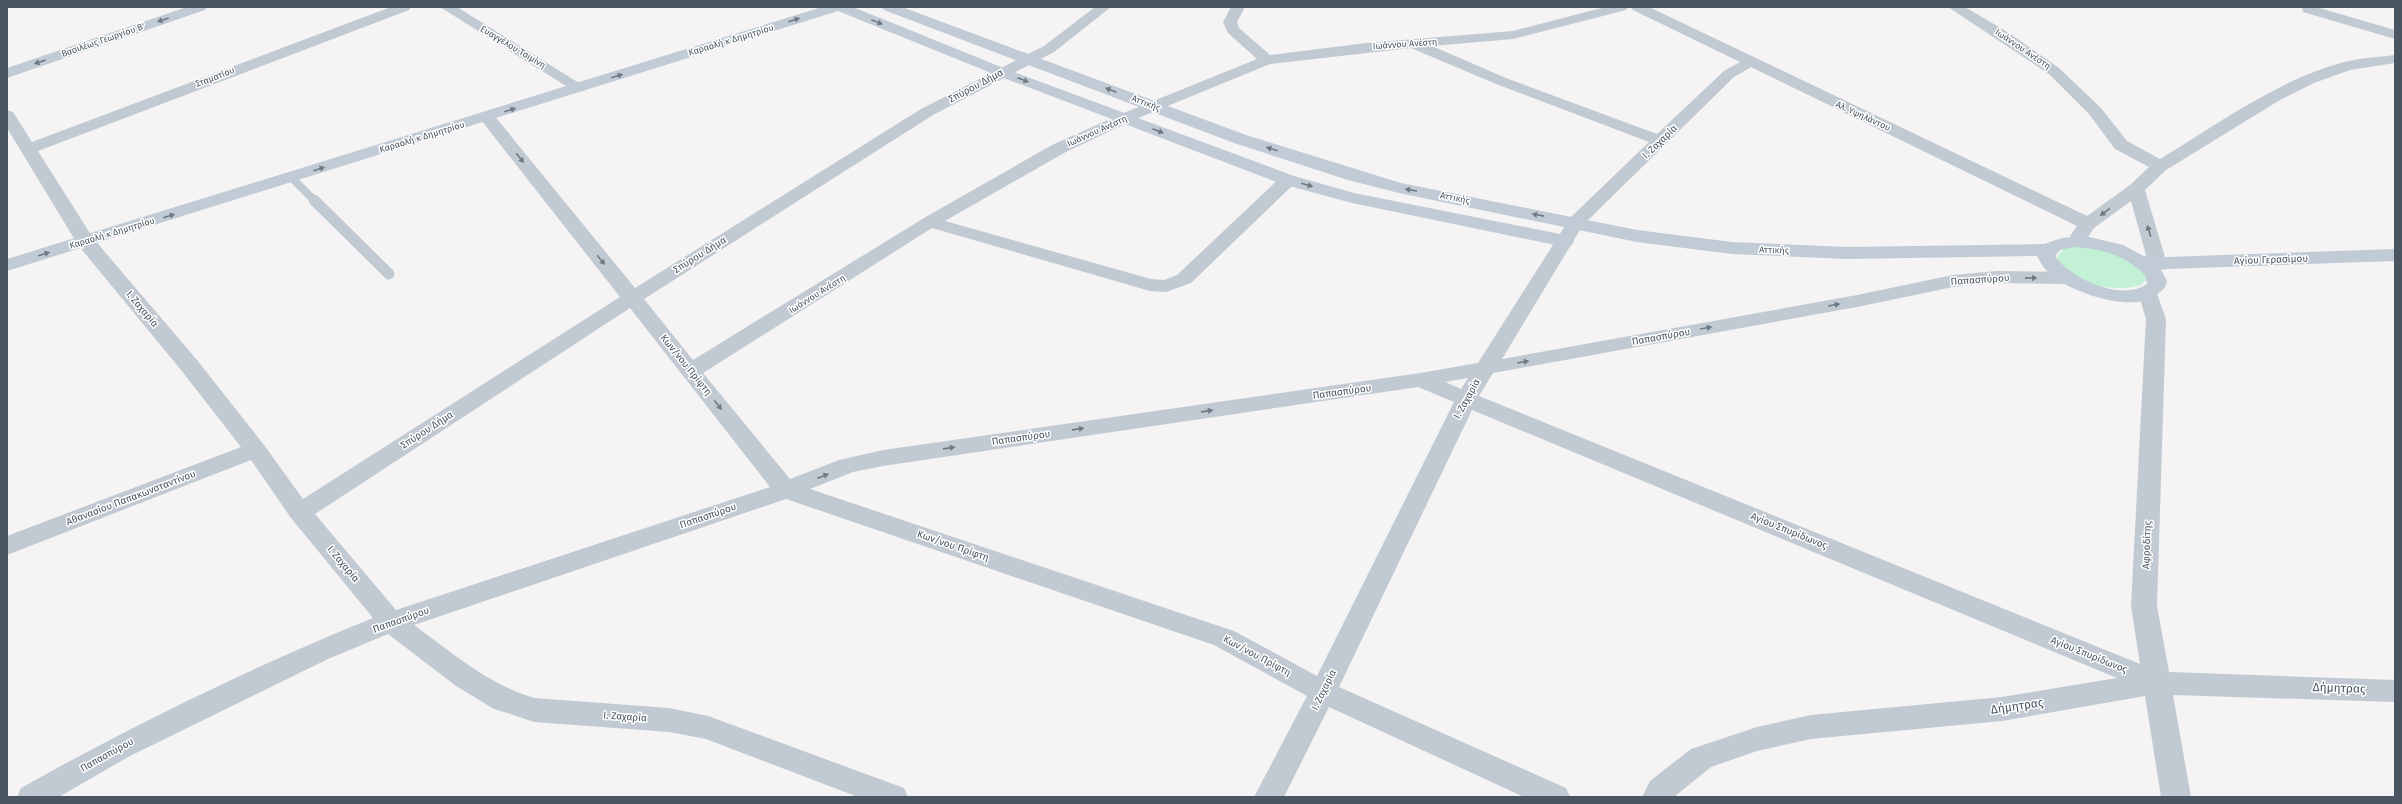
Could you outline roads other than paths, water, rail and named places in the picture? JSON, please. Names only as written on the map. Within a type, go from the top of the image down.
[{"type":"street","name":"Βασιλέως Γεωργίου Β'","points":[[7,73],[200,7]]},
{"type":"street","name":"Σταματίου","points":[[28,149],[404,7]]},
{"type":"street","name":"Ευαγγέλου Τσιμίνη","points":[[447,7],[579,88]]},
{"type":"street","name":"Καραολή κ Δημητρίου","points":[[7,266],[836,7]]},
{"type":"street","points":[[841,7],[1001,72],[1288,180],[1352,198],[1565,241]]},
{"type":"street","name":"Αττικής","points":[[890,7],[1240,139],[1354,176],[1399,188],[1576,222],[1637,236],[1732,248],[1847,253],[2048,250]]},
{"type":"street","name":"Σπύρου Δήμα","points":[[300,512],[632,298],[927,112],[1001,72],[1049,49],[1104,7]]},
{"type":"street","points":[[1238,7],[1230,22],[1233,30],[1267,60]]},
{"type":"street","name":"Ιωάννου Ανέστη","points":[[691,371],[930,222],[1058,149],[1125,118],[1267,60],[1366,47],[1414,44],[1513,34],[1621,7]]},
{"type":"street","name":"Αλ. Υψηλάντου","points":[[1638,7],[2088,224]]},
{"type":"street","name":"Ιωάννου Ανέστη","points":[[1955,7],[2004,36],[2054,71],[2084,100],[2121,145],[2160,166]]},
{"type":"street","points":[[2308,9],[2395,35]]},
{"type":"street","points":[[1414,44],[1501,81],[1660,141]]},
{"type":"street","points":[[2074,241],[2088,224],[2136,189],[2160,166],[2268,101],[2309,80],[2347,66],[2395,59]]},
{"type":"street","name":"Ι. Ζαχαρία","points":[[1269,797],[1323,692],[1466,399],[1576,222],[1729,74],[1750,62]]},
{"type":"street","name":"Ι. Ζαχαρία","points":[[7,115],[85,241],[190,365],[256,450],[300,512],[391,622],[466,678],[504,701],[534,710],[669,720],[708,728],[838,788],[893,797]]},
{"type":"street","name":"Κων/νου Πρίφτη","points":[[487,117],[786,490],[1224,638],[1323,692],[1555,797]]},
{"type":"street","points":[[930,222],[1150,285],[1166,286],[1184,279],[1288,180]]},
{"type":"street","points":[[2136,189],[2156,257],[2147,265]]},
{"type":"street","points":[[2063,242],[2089,242],[2120,250],[2147,265],[2155,274],[2157,281],[2155,287],[2148,292],[2135,295],[2118,295],[2094,290],[2066,278],[2049,263],[2046,256],[2048,250],[2063,242]]},
{"type":"street","name":"Αγίου Γερασίμου","points":[[2147,265],[2395,255]]},
{"type":"street","name":"Παπασπύρου","points":[[32,797],[118,748],[318,652],[391,622],[786,490],[847,466],[883,458],[1420,380],[1857,301],[1953,281],[1997,277],[2066,278]]},
{"type":"street","name":"Αφροδίτης","points":[[2148,292],[2156,319],[2144,606],[2176,797]]},
{"type":"street","name":"Αγίου Σπυρίδωνος","points":[[1420,380],[2157,683]]},
{"type":"street","name":"Αθανασίου Παπακωνσταντίνου","points":[[7,546],[256,450]]},
{"type":"street","name":"Δήμητρας","points":[[1657,797],[1662,790],[1701,758],[1757,738],[1811,727],[2002,709],[2157,683],[2395,691]]},
{"type":"lane","points":[[292,178],[389,274]]}]
